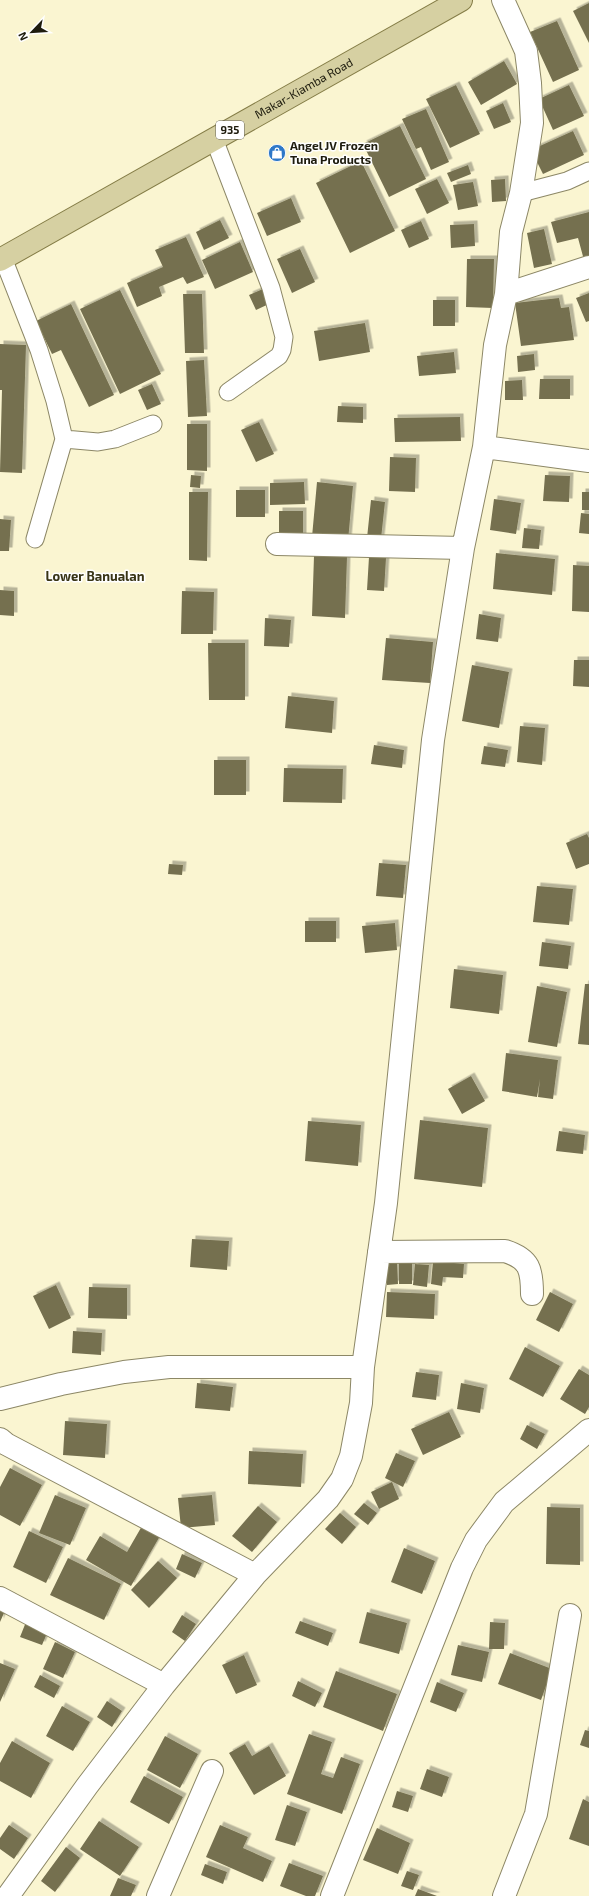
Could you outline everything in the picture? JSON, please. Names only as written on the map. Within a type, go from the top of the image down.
[{"type":"main road","name":"Makar-Kiamba Road","points":[[1,259],[460,0]]},
{"type":"street","points":[[8,1896],[87,1786],[164,1685],[255,1575],[328,1499],[342,1479],[351,1456],[361,1403],[363,1367],[386,1203],[433,740],[463,548],[484,447],[495,345],[506,294],[511,232],[521,193],[532,124],[530,83],[526,51],[503,0]]},
{"type":"street","points":[[506,294],[589,267]]},
{"type":"street","points":[[484,447],[589,461]]},
{"type":"street","points":[[277,544],[463,548]]},
{"type":"street","points":[[379,1252],[504,1251],[523,1260],[529,1266],[532,1277],[532,1294]]},
{"type":"street","points":[[0,1399],[61,1384],[124,1372],[169,1367],[363,1367]]},
{"type":"street","points":[[332,1896],[462,1568],[476,1540],[504,1502],[589,1430]]},
{"type":"street","points":[[0,1439],[13,1448],[255,1575]]},
{"type":"street","points":[[0,1598],[164,1685]]},
{"type":"street","points":[[504,1896],[536,1814],[570,1615]]},
{"type":"street","points":[[158,1896],[212,1771]]},
{"type":"lane","points":[[214,139],[270,288],[284,337],[282,350],[279,356],[228,392]]},
{"type":"lane","points":[[521,193],[567,181],[589,171]]},
{"type":"lane","points":[[1,259],[39,350],[55,401],[64,438],[35,539]]},
{"type":"lane","points":[[64,438],[98,442],[115,439],[153,424]]},
{"type":"building","points":[[589,3],[589,43],[573,11]]},
{"type":"building","points":[[557,21],[579,70],[553,82],[530,32]]},
{"type":"building","points":[[504,61],[517,84],[481,105],[468,82]]},
{"type":"building","points":[[456,85],[480,134],[450,148],[426,99]]},
{"type":"building","points":[[569,85],[584,116],[553,130],[539,99]]},
{"type":"building","points":[[503,103],[511,122],[494,129],[486,111]]},
{"type":"building","points":[[426,109],[449,162],[431,170],[421,147],[416,149],[402,119]]},
{"type":"building","points":[[400,126],[426,179],[389,197],[363,144]]},
{"type":"building","points":[[573,131],[584,155],[543,174],[531,150]]},
{"type":"building","points":[[361,161],[395,231],[350,253],[316,183]]},
{"type":"building","points":[[468,165],[471,174],[451,182],[447,173]]},
{"type":"building","points":[[437,179],[449,203],[427,214],[415,189]]},
{"type":"building","points":[[505,179],[506,201],[492,202],[491,180]]},
{"type":"building","points":[[473,182],[478,206],[458,210],[453,185]]},
{"type":"building","points":[[291,198],[301,222],[267,236],[257,213]]},
{"type":"building","points":[[589,212],[589,259],[584,260],[578,238],[557,243],[551,222]]},
{"type":"building","points":[[220,220],[229,238],[204,250],[196,232]]},
{"type":"building","points":[[421,221],[429,239],[409,248],[401,230]]},
{"type":"building","points":[[474,224],[475,246],[451,248],[450,225]]},
{"type":"building","points":[[544,229],[552,264],[534,268],[527,233]]},
{"type":"building","points":[[186,237],[204,277],[187,284],[183,277],[159,287],[162,296],[137,307],[127,283],[163,267],[155,250]]},
{"type":"building","points":[[240,242],[253,272],[215,289],[202,260]]},
{"type":"building","points":[[300,249],[315,282],[292,293],[277,259]]},
{"type":"building","points":[[467,259],[494,259],[493,308],[466,307]]},
{"type":"building","points":[[263,289],[271,303],[256,310],[249,295]]},
{"type":"building","points":[[120,290],[161,374],[120,394],[80,309]]},
{"type":"building","points":[[589,293],[589,321],[586,322],[576,298]]},
{"type":"building","points":[[183,294],[202,294],[204,353],[185,353]]},
{"type":"building","points":[[559,298],[561,308],[569,307],[574,340],[521,346],[515,303]]},
{"type":"building","points":[[433,300],[455,300],[455,326],[433,326]]},
{"type":"building","points":[[71,304],[114,395],[89,407],[61,350],[52,354],[36,321]]},
{"type":"building","points":[[365,323],[370,352],[319,361],[314,331]]},
{"type":"building","points":[[0,344],[26,345],[22,473],[0,472],[2,390],[0,390]]},
{"type":"building","points":[[454,352],[456,373],[419,376],[417,356]]},
{"type":"building","points":[[534,354],[535,370],[518,372],[517,356]]},
{"type":"building","points":[[204,360],[207,416],[188,417],[186,361]]},
{"type":"building","points":[[540,379],[570,379],[570,399],[539,399]]},
{"type":"building","points":[[522,380],[523,400],[505,400],[505,381]]},
{"type":"building","points":[[152,384],[161,404],[147,410],[138,390]]},
{"type":"building","points":[[338,406],[363,407],[363,423],[337,422]]},
{"type":"building","points":[[460,417],[461,441],[395,442],[394,418]]},
{"type":"building","points":[[259,422],[274,454],[256,462],[241,430]]},
{"type":"building","points":[[187,424],[207,424],[207,471],[187,470]]},
{"type":"building","points":[[390,457],[416,458],[415,492],[389,491]]},
{"type":"building","points":[[191,475],[201,476],[200,488],[190,487]]},
{"type":"building","points":[[545,475],[570,476],[569,502],[543,501]]},
{"type":"building","points":[[304,482],[305,504],[270,505],[270,483]]},
{"type":"building","points":[[317,482],[353,486],[348,541],[312,537]]},
{"type":"building","points":[[236,490],[265,490],[265,517],[236,517]]},
{"type":"building","points":[[189,492],[208,492],[207,561],[189,560]]},
{"type":"building","points":[[582,492],[589,492],[589,510],[582,510]]},
{"type":"building","points":[[494,499],[521,503],[516,534],[490,530]]},
{"type":"building","points":[[371,500],[385,502],[381,539],[367,538]]},
{"type":"building","points":[[279,511],[303,511],[303,537],[279,537]]},
{"type":"building","points":[[581,513],[589,514],[589,534],[579,533]]},
{"type":"building","points":[[0,519],[11,520],[9,551],[0,551]]},
{"type":"building","points":[[524,528],[541,530],[539,549],[522,548]]},
{"type":"building","points":[[496,553],[555,559],[552,595],[493,589]]},
{"type":"building","points":[[314,556],[347,557],[345,618],[312,616]]},
{"type":"building","points":[[369,557],[386,558],[384,591],[367,590]]},
{"type":"building","points":[[573,565],[589,566],[589,612],[572,611]]},
{"type":"building","points":[[0,590],[14,591],[14,616],[0,615]]},
{"type":"building","points":[[182,591],[214,592],[213,634],[181,634]]},
{"type":"building","points":[[479,614],[501,618],[498,642],[476,639]]},
{"type":"building","points":[[265,618],[291,620],[289,647],[264,646]]},
{"type":"building","points":[[386,638],[433,642],[430,683],[382,680]]},
{"type":"building","points":[[208,643],[245,643],[245,700],[209,700]]},
{"type":"building","points":[[574,660],[589,660],[589,687],[573,686]]},
{"type":"building","points":[[472,665],[509,672],[499,728],[462,721]]},
{"type":"building","points":[[288,696],[334,701],[332,733],[285,728]]},
{"type":"building","points":[[520,726],[545,728],[542,765],[517,762]]},
{"type":"building","points":[[374,745],[404,750],[402,768],[371,764]]},
{"type":"building","points":[[484,746],[508,750],[505,767],[481,764]]},
{"type":"building","points":[[214,760],[246,760],[246,795],[214,795]]},
{"type":"building","points":[[284,768],[343,769],[342,803],[283,802]]},
{"type":"building","points":[[587,834],[589,838],[589,864],[576,869],[566,843]]},
{"type":"building","points":[[379,863],[406,865],[403,898],[376,896]]},
{"type":"building","points":[[169,864],[183,865],[182,875],[168,874]]},
{"type":"building","points":[[537,886],[573,889],[569,925],[533,922]]},
{"type":"building","points":[[305,921],[336,921],[336,942],[305,942]]},
{"type":"building","points":[[395,923],[397,950],[365,953],[362,926]]},
{"type":"building","points":[[542,942],[571,946],[568,969],[539,966]]},
{"type":"building","points":[[454,969],[503,975],[499,1014],[450,1008]]},
{"type":"building","points":[[585,984],[589,984],[589,1045],[578,1044]]},
{"type":"building","points":[[537,986],[567,992],[557,1047],[528,1042]]},
{"type":"building","points":[[506,1053],[558,1060],[553,1099],[538,1097],[540,1079],[537,1097],[502,1091]]},
{"type":"building","points":[[471,1076],[485,1101],[462,1114],[448,1089]]},
{"type":"building","points":[[420,1120],[488,1128],[482,1187],[414,1179]]},
{"type":"building","points":[[308,1121],[361,1125],[358,1166],[305,1161]]},
{"type":"building","points":[[559,1131],[585,1135],[583,1154],[556,1151]]},
{"type":"building","points":[[192,1239],[229,1241],[227,1270],[190,1267]]},
{"type":"building","points":[[386,1261],[397,1261],[398,1284],[387,1285]]},
{"type":"building","points":[[433,1261],[464,1264],[463,1278],[443,1277],[442,1286],[431,1284]]},
{"type":"building","points":[[399,1263],[412,1263],[412,1284],[399,1284]]},
{"type":"building","points":[[415,1264],[429,1265],[427,1287],[413,1285]]},
{"type":"building","points":[[56,1285],[71,1318],[49,1329],[33,1296]]},
{"type":"building","points":[[89,1287],[127,1288],[127,1319],[88,1318]]},
{"type":"building","points":[[387,1292],[435,1294],[434,1319],[386,1317]]},
{"type":"building","points":[[550,1292],[573,1304],[559,1332],[536,1320]]},
{"type":"building","points":[[73,1331],[102,1333],[101,1355],[72,1353]]},
{"type":"building","points":[[525,1347],[560,1366],[543,1397],[509,1379]]},
{"type":"building","points":[[579,1369],[589,1375],[589,1407],[585,1414],[560,1399]]},
{"type":"building","points":[[416,1372],[439,1375],[436,1400],[412,1397]]},
{"type":"building","points":[[197,1383],[233,1387],[230,1411],[195,1408]]},
{"type":"building","points":[[461,1383],[484,1388],[480,1413],[457,1409]]},
{"type":"building","points":[[449,1412],[461,1437],[423,1455],[411,1429]]},
{"type":"building","points":[[65,1421],[107,1424],[105,1458],[63,1455]]},
{"type":"building","points":[[527,1425],[545,1434],[537,1449],[520,1439]]},
{"type":"building","points":[[249,1451],[303,1454],[301,1487],[248,1484]]},
{"type":"building","points":[[396,1453],[415,1461],[403,1487],[385,1478]]},
{"type":"building","points":[[10,1468],[42,1485],[20,1526],[0,1515],[0,1487]]},
{"type":"building","points":[[392,1482],[399,1499],[379,1509],[371,1492]]},
{"type":"building","points":[[55,1495],[86,1508],[70,1545],[39,1533]]},
{"type":"building","points":[[212,1495],[215,1525],[181,1528],[178,1498]]},
{"type":"building","points":[[364,1503],[377,1513],[368,1525],[354,1514]]},
{"type":"building","points":[[258,1506],[277,1522],[252,1552],[232,1536]]},
{"type":"building","points":[[547,1507],[580,1508],[580,1565],[546,1564]]},
{"type":"building","points":[[340,1513],[356,1527],[342,1544],[325,1529]]},
{"type":"building","points":[[142,1526],[160,1536],[131,1586],[86,1560],[100,1536],[127,1552]]},
{"type":"building","points":[[29,1531],[63,1547],[46,1583],[13,1567]]},
{"type":"building","points":[[404,1548],[435,1561],[422,1594],[391,1582]]},
{"type":"building","points":[[182,1554],[202,1563],[195,1578],[176,1569]]},
{"type":"building","points":[[68,1558],[121,1584],[104,1620],[50,1595]]},
{"type":"building","points":[[158,1561],[177,1578],[149,1608],[131,1590]]},
{"type":"building","points":[[0,1611],[4,1613],[0,1622]]},
{"type":"building","points":[[367,1612],[407,1623],[399,1654],[359,1643]]},
{"type":"building","points":[[182,1615],[196,1624],[185,1641],[172,1632]]},
{"type":"building","points":[[300,1621],[333,1633],[328,1646],[295,1633]]},
{"type":"building","points":[[26,1622],[48,1631],[42,1645],[20,1637]]},
{"type":"building","points":[[490,1622],[505,1623],[504,1649],[489,1649]]},
{"type":"building","points":[[55,1642],[75,1652],[63,1678],[43,1669]]},
{"type":"building","points":[[458,1645],[489,1652],[482,1682],[451,1675]]},
{"type":"building","points":[[510,1653],[552,1669],[541,1700],[498,1684]]},
{"type":"building","points":[[244,1655],[257,1685],[236,1694],[222,1665]]},
{"type":"building","points":[[0,1663],[15,1669],[0,1702]]},
{"type":"building","points":[[336,1671],[397,1694],[383,1731],[323,1707]]},
{"type":"building","points":[[40,1675],[60,1686],[54,1698],[34,1687]]},
{"type":"building","points":[[298,1681],[322,1693],[315,1707],[292,1696]]},
{"type":"building","points":[[437,1682],[464,1693],[456,1712],[430,1702]]},
{"type":"building","points":[[107,1701],[122,1711],[112,1727],[97,1717]]},
{"type":"building","points":[[62,1706],[90,1722],[73,1751],[46,1736]]},
{"type":"building","points":[[585,1730],[589,1731],[589,1748],[580,1745]]},
{"type":"building","points":[[309,1734],[332,1742],[321,1774],[333,1778],[341,1757],[360,1764],[342,1814],[287,1794]]},
{"type":"building","points":[[165,1736],[198,1754],[180,1788],[147,1770]]},
{"type":"building","points":[[12,1741],[50,1763],[31,1798],[0,1781],[0,1763]]},
{"type":"building","points":[[245,1744],[252,1756],[269,1746],[286,1776],[254,1795],[229,1753]]},
{"type":"building","points":[[427,1769],[449,1777],[442,1797],[420,1789]]},
{"type":"building","points":[[144,1776],[183,1797],[169,1824],[130,1802]]},
{"type":"building","points":[[397,1791],[413,1796],[408,1812],[392,1807]]},
{"type":"building","points":[[583,1799],[589,1802],[589,1846],[569,1839]]},
{"type":"building","points":[[287,1805],[307,1812],[295,1846],[275,1840]]},
{"type":"building","points":[[99,1821],[139,1847],[120,1876],[80,1849]]},
{"type":"building","points":[[9,1825],[28,1838],[14,1859],[0,1849],[0,1838]]},
{"type":"building","points":[[220,1825],[248,1837],[243,1848],[272,1861],[263,1882],[206,1857]]},
{"type":"building","points":[[377,1828],[410,1843],[398,1874],[363,1860]]},
{"type":"building","points":[[66,1847],[80,1858],[55,1892],[41,1881]]},
{"type":"building","points":[[289,1863],[323,1876],[315,1896],[306,1896],[280,1886]]},
{"type":"building","points":[[205,1864],[227,1872],[223,1884],[201,1875]]},
{"type":"building","points":[[407,1871],[419,1875],[413,1890],[401,1886]]},
{"type":"building","points":[[118,1878],[136,1885],[131,1896],[110,1896]]},
{"type":"building","points":[[418,1889],[437,1896],[415,1896]]},
{"type":"place","name":"Angel JV Frozen Tuna Products","points":[[277,153]]},
{"type":"district","name":"Lower Banualan","points":[[95,576]]}]
